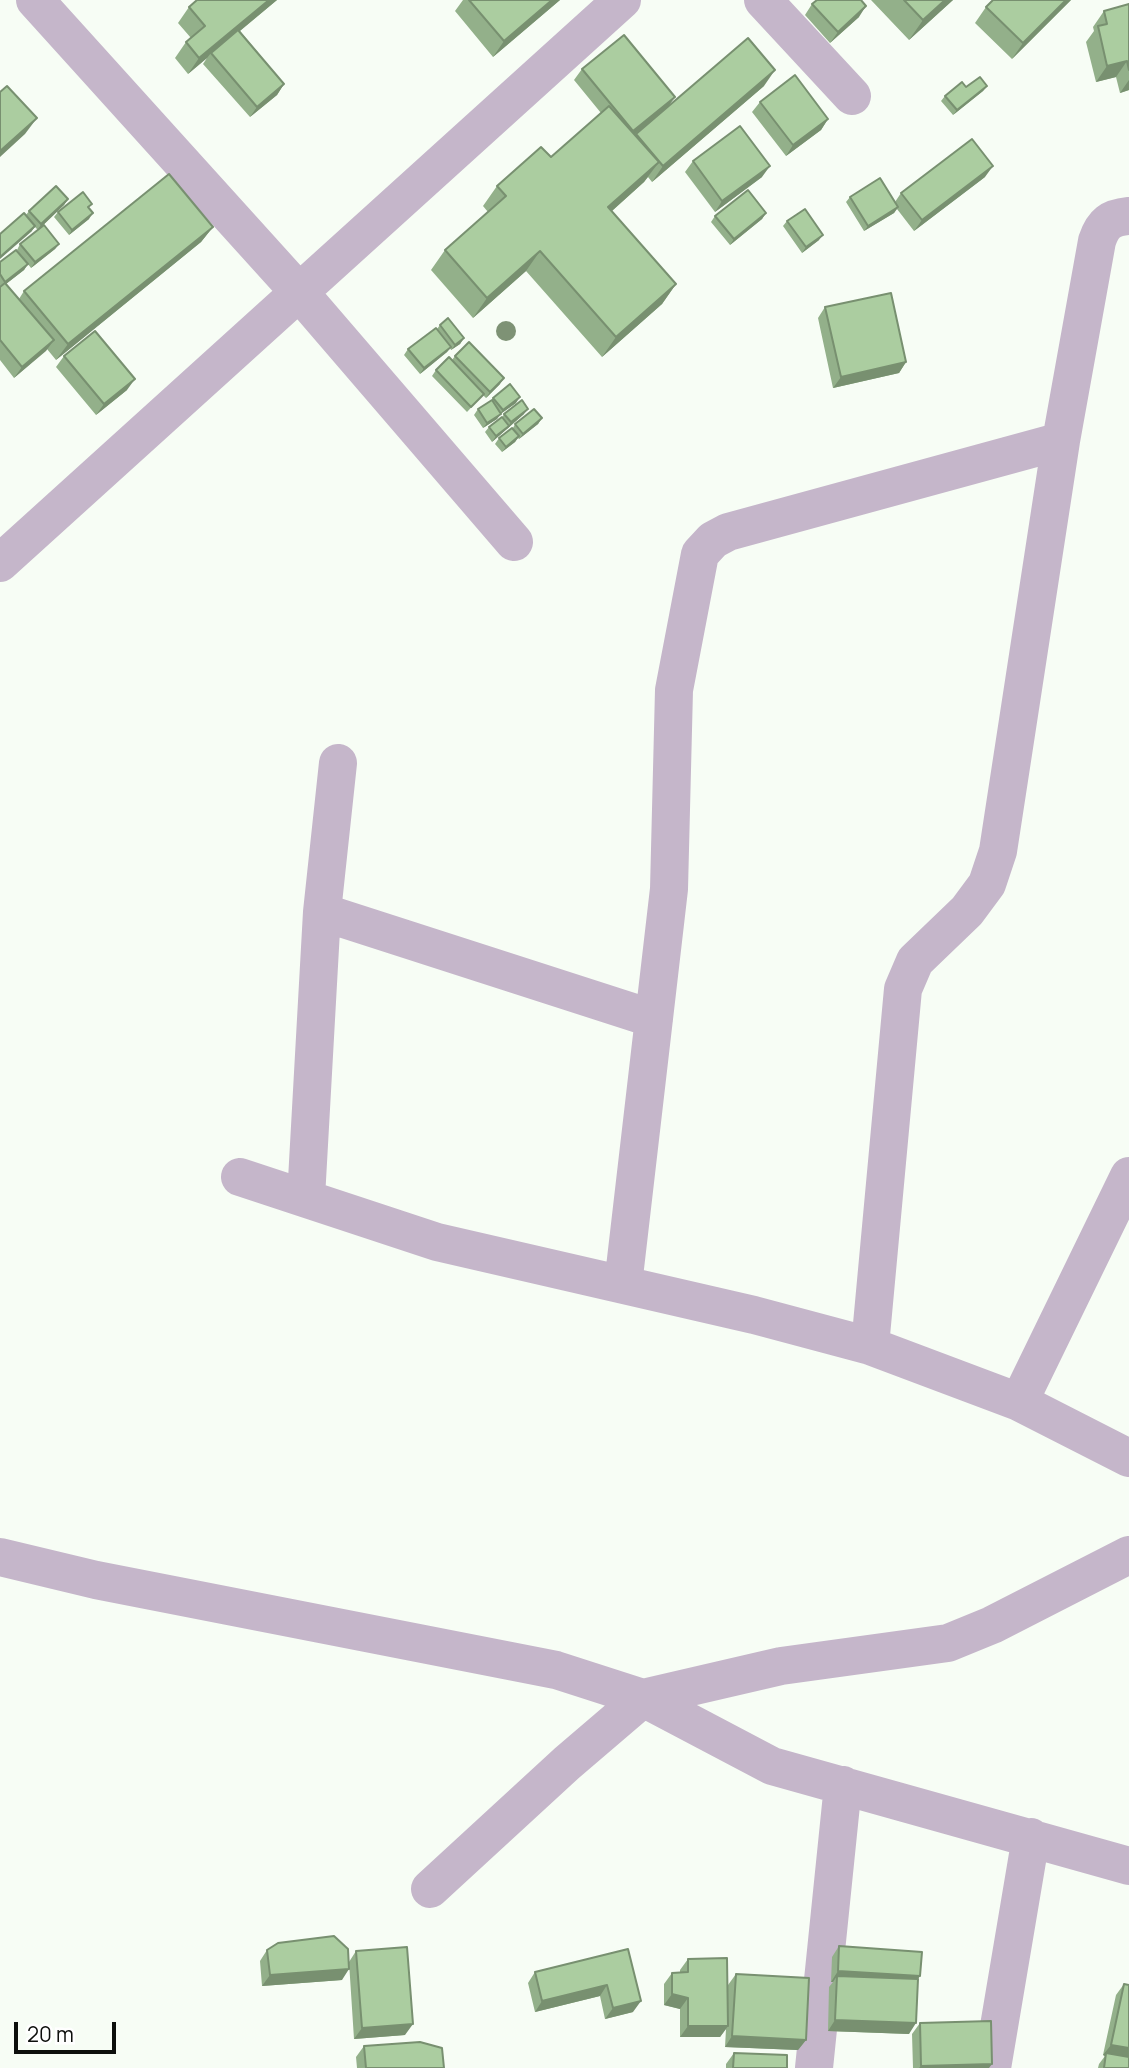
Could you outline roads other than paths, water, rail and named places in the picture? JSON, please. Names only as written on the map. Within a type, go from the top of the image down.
[{"type":"street","points":[[35,0],[299,292],[514,542]]},
{"type":"street","points":[[0,562],[622,0]]},
{"type":"street","points":[[763,0],[852,96]]},
{"type":"street","points":[[870,1346],[903,989],[915,961],[967,911],[987,884],[998,851],[1061,441],[1101,228],[1110,220],[1129,216]]},
{"type":"street","points":[[623,1285],[669,889],[674,690],[700,554],[713,540],[727,532],[1061,441]]},
{"type":"street","points":[[306,1198],[322,912],[338,763]]},
{"type":"street","points":[[322,912],[654,1019]]},
{"type":"street","points":[[1019,1402],[1129,1176]]},
{"type":"street","points":[[240,1177],[437,1242],[870,1346],[1019,1402],[1129,1458]]},
{"type":"street","points":[[430,1889],[567,1763],[643,1698],[781,1666],[958,1640],[1129,1555]]},
{"type":"street","points":[[0,1557],[96,1580],[556,1671],[643,1698],[772,1766],[1129,1866]]},
{"type":"street","points":[[814,2068],[843,1785]]},
{"type":"street","points":[[992,2068],[1031,1837]]}]
